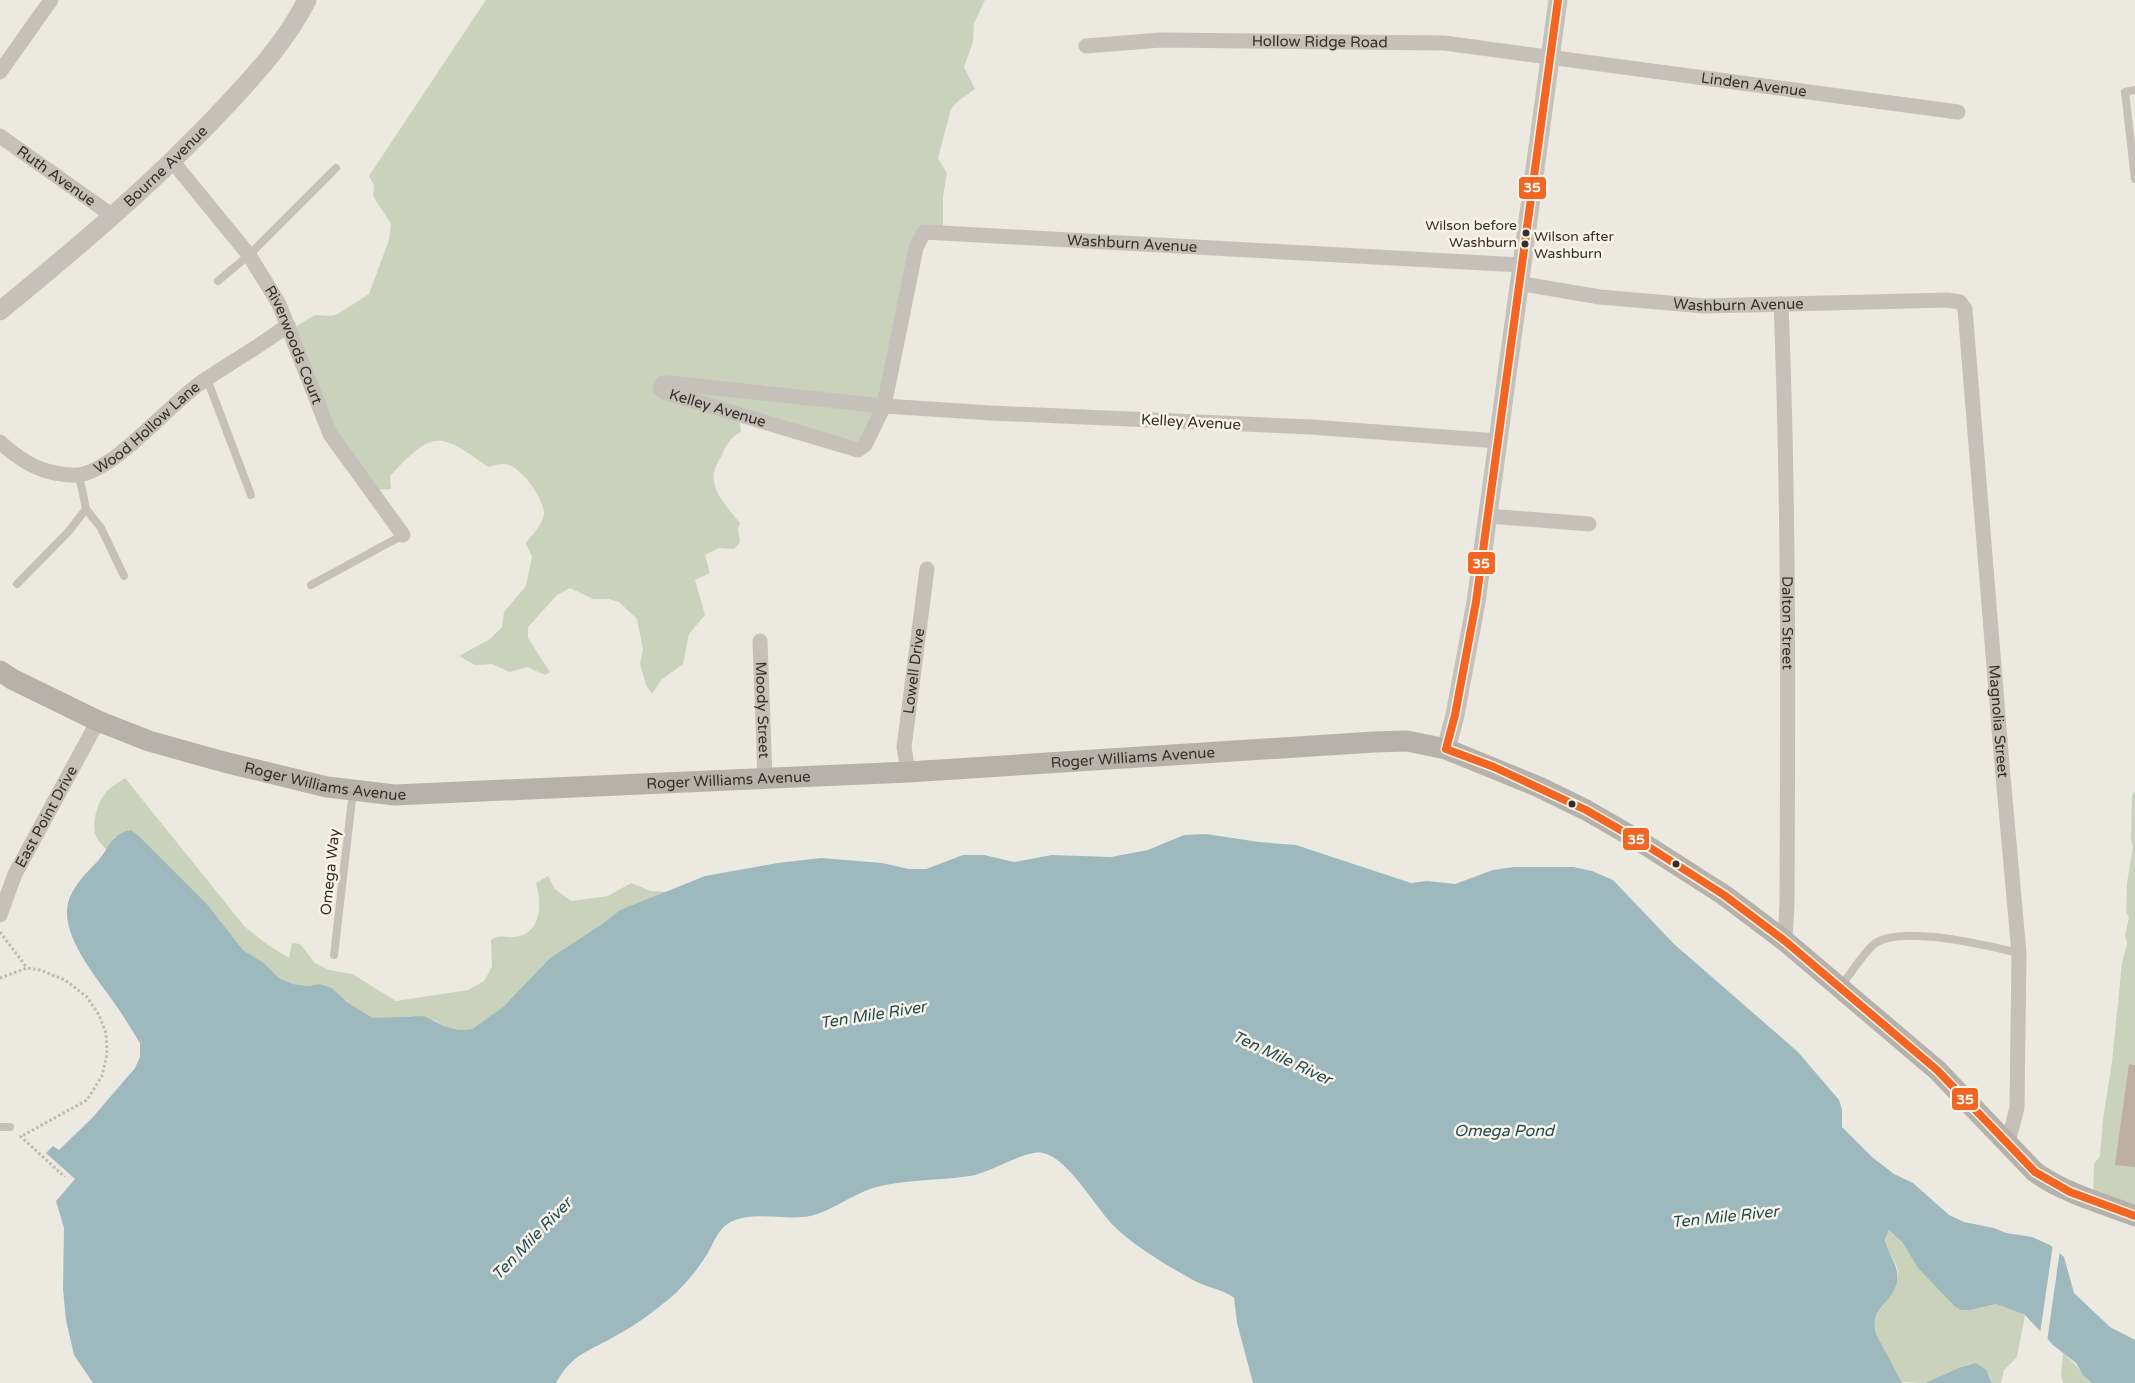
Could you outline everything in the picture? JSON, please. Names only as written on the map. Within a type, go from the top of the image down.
[{"type":"main road","name":"Roger Williams Avenue","points":[[0,671],[12,679],[98,721],[149,741],[224,762],[327,787],[395,796],[908,772],[1374,742],[1407,741],[1446,749],[1540,787],[1593,814],[1638,840],[1724,895],[1785,941],[1937,1070],[2035,1172],[2047,1180],[2135,1216]]},
{"type":"street","points":[[0,72],[51,0]]},
{"type":"street","name":"Bourne Avenue","points":[[3,305],[113,216],[173,162],[252,78],[282,40],[307,0]]},
{"type":"street","points":[[1446,749],[1455,714],[1474,611],[1558,0]]},
{"type":"street","name":"Hollow Ridge Road","points":[[1086,46],[1161,40],[1399,42],[1444,43],[1551,56]]},
{"type":"street","name":"Linden Avenue","points":[[1551,56],[1958,112]]},
{"type":"street","name":"Ruth Avenue","points":[[0,136],[113,216]]},
{"type":"street","name":"Riverwoods Court","points":[[173,162],[249,255],[279,304],[330,434],[403,535]]},
{"type":"street","name":"Washburn Avenue","points":[[884,406],[916,248],[924,232],[1520,274],[1600,297],[1657,303],[1704,306],[1947,300],[1960,302]]},
{"type":"street","name":"Magnolia Street","points":[[1960,302],[1965,309],[2019,953],[2018,1108],[2008,1142]]},
{"type":"street","name":"Dalton Street","points":[[1781,304],[1786,440],[1788,598],[1788,904],[1785,941]]},
{"type":"street","name":"Wood Hollow Lane","points":[[0,442],[21,460],[39,470],[79,475],[96,469],[119,455],[165,411],[207,379],[288,326]]},
{"type":"street","name":"Kelley Avenue","points":[[884,406],[865,445],[858,450],[664,392],[660,389],[663,384],[669,383],[884,406],[991,413],[1311,427],[1498,441]]},
{"type":"street","points":[[1488,516],[1589,524]]},
{"type":"street","name":"Lowell Drive","points":[[908,772],[904,747],[926,569]]},
{"type":"street","name":"Moody Street","points":[[760,641],[764,778]]},
{"type":"street","name":"East Point Drive","points":[[0,915],[15,874],[98,721]]},
{"type":"lane","points":[[2135,90],[2125,92],[2135,179]]},
{"type":"lane","points":[[218,281],[249,255],[336,168]]},
{"type":"lane","points":[[207,379],[251,495]]},
{"type":"lane","points":[[79,475],[86,509],[101,528],[124,576]]},
{"type":"lane","points":[[17,584],[69,531],[86,509]]},
{"type":"lane","points":[[311,585],[403,535]]},
{"type":"lane","name":"Omega Way","points":[[334,956],[353,791]]},
{"type":"lane","points":[[1840,988],[1874,944],[1891,937],[1925,936],[2019,953]]},
{"type":"lane","points":[[0,1127],[10,1127]]},
{"type":"path","points":[[0,932],[27,968]]},
{"type":"path","points":[[0,978],[27,968],[40,970],[65,980],[87,997],[99,1015],[106,1033],[107,1054],[102,1076],[87,1100],[20,1137]]},
{"type":"path","points":[[10,1127],[65,1176]]},
{"type":"green space","points":[[486,0],[985,0],[974,23],[973,42],[964,67],[975,89],[957,102],[951,109],[938,158],[947,173],[943,196],[943,237],[930,237],[924,243],[890,372],[858,447],[739,415],[741,432],[729,441],[725,447],[715,468],[714,480],[715,487],[722,500],[740,523],[738,529],[740,542],[734,549],[719,548],[705,555],[710,573],[695,580],[705,615],[689,634],[683,664],[661,680],[652,694],[646,685],[640,664],[643,650],[637,619],[619,602],[609,599],[593,599],[570,588],[557,595],[528,627],[528,638],[550,672],[545,675],[527,667],[510,672],[492,664],[475,665],[459,656],[490,639],[502,627],[504,612],[526,586],[532,557],[526,543],[542,521],[544,513],[537,493],[527,479],[516,469],[506,464],[488,467],[458,447],[447,442],[437,441],[427,443],[417,450],[390,476],[391,489],[376,490],[342,451],[293,328],[315,315],[331,316],[338,314],[369,294],[389,240],[391,224],[373,196],[374,185],[369,176]]},
{"type":"green space","points":[[125,778],[245,927],[289,958],[292,943],[300,944],[315,963],[329,970],[352,974],[396,1001],[468,990],[484,981],[492,967],[491,940],[500,937],[523,935],[530,931],[535,925],[539,909],[536,883],[548,876],[555,889],[571,901],[608,896],[631,883],[651,891],[667,892],[620,910],[550,958],[503,1007],[472,1029],[459,1030],[444,1026],[434,1020],[409,1016],[373,1018],[347,1002],[332,988],[320,984],[307,986],[293,984],[279,978],[264,963],[243,950],[207,904],[140,837],[114,837],[107,850],[98,840],[95,833],[96,812],[106,792]]},
{"type":"green space","points":[[2135,791],[2135,1218],[2093,1202],[2094,1164],[2100,1156],[2122,963],[2127,943],[2125,935],[2129,918],[2126,911],[2127,883],[2133,847],[2131,839],[2132,796]]},
{"type":"green space","points":[[1889,1230],[1902,1242],[1918,1268],[1954,1306],[1970,1310],[1996,1304],[2025,1315],[2017,1357],[2004,1370],[2001,1383],[1992,1383],[1990,1376],[1969,1364],[1925,1383],[1901,1382],[1876,1334],[1875,1324],[1876,1316],[1897,1283],[1897,1268],[1886,1242]]},
{"type":"green space","points":[[2063,1353],[2092,1383],[2063,1383],[2061,1375]]},
{"type":"water","name":"Omega Pond","points":[[131,830],[207,904],[243,950],[264,963],[279,978],[293,984],[307,986],[320,984],[332,988],[347,1002],[373,1018],[424,1016],[444,1026],[459,1030],[472,1029],[503,1007],[550,958],[620,910],[705,876],[778,863],[821,858],[882,863],[909,869],[926,869],[963,855],[984,855],[1014,862],[1052,855],[1111,857],[1148,850],[1184,835],[1206,834],[1259,842],[1296,845],[1411,883],[1427,881],[1455,884],[1493,870],[1514,867],[1573,867],[1592,871],[1613,880],[1674,944],[1798,1052],[1839,1100],[1842,1110],[1842,1127],[1872,1157],[1894,1174],[1913,1183],[1949,1215],[1964,1222],[1994,1228],[2006,1233],[2032,1237],[2050,1245],[2064,1257],[2074,1293],[2110,1327],[2135,1340],[2135,1383],[2092,1383],[2083,1375],[2076,1363],[2053,1345],[2025,1315],[1996,1304],[1970,1310],[1961,1310],[1954,1306],[1918,1268],[1902,1242],[1889,1230],[1885,1240],[1897,1271],[1897,1282],[1891,1296],[1878,1311],[1875,1325],[1876,1334],[1902,1383],[1253,1383],[1237,1323],[1234,1298],[1188,1277],[1133,1242],[1108,1220],[1073,1174],[1063,1164],[1053,1157],[1043,1153],[1036,1153],[1027,1154],[988,1171],[970,1176],[897,1183],[873,1188],[810,1216],[758,1216],[738,1219],[729,1223],[718,1234],[698,1268],[674,1294],[632,1326],[583,1353],[569,1365],[556,1383],[93,1383],[74,1355],[66,1320],[63,1289],[64,1228],[56,1201],[75,1179],[46,1153],[53,1146],[59,1150],[93,1117],[135,1068],[140,1057],[140,1043],[82,956],[75,943],[67,916],[70,897],[80,881],[119,834]]},
{"type":"water","points":[[1976,1363],[1986,1370],[1992,1383],[1925,1383],[1961,1367]]},
{"type":"pier","points":[[2053,1244],[2060,1250],[2047,1342],[2040,1334]]},
{"type":"building","points":[[2129,1064],[2135,1065],[2135,1167],[2115,1165]]},
{"type":"transit line","name":"35","points":[[1446,749],[1455,715],[1476,602],[1558,0]]},
{"type":"transit line","name":"35","points":[[1446,749],[1494,767],[1586,810],[1638,840],[1724,895],[1785,941],[1937,1070],[2035,1172],[2070,1192],[2135,1216]]},
{"type":"place","name":"Wilson before Washburn","points":[[1526,233]]},
{"type":"place","name":"Wilson after Washburn","points":[[1525,244]]},
{"type":"water label","name":"Ten Mile River","points":[[873,1015]]},
{"type":"water label","name":"Ten Mile River","points":[[1282,1058]]},
{"type":"water label","name":"Ten Mile River","points":[[1725,1217]]},
{"type":"water label","name":"Ten Mile River","points":[[532,1239]]}]
